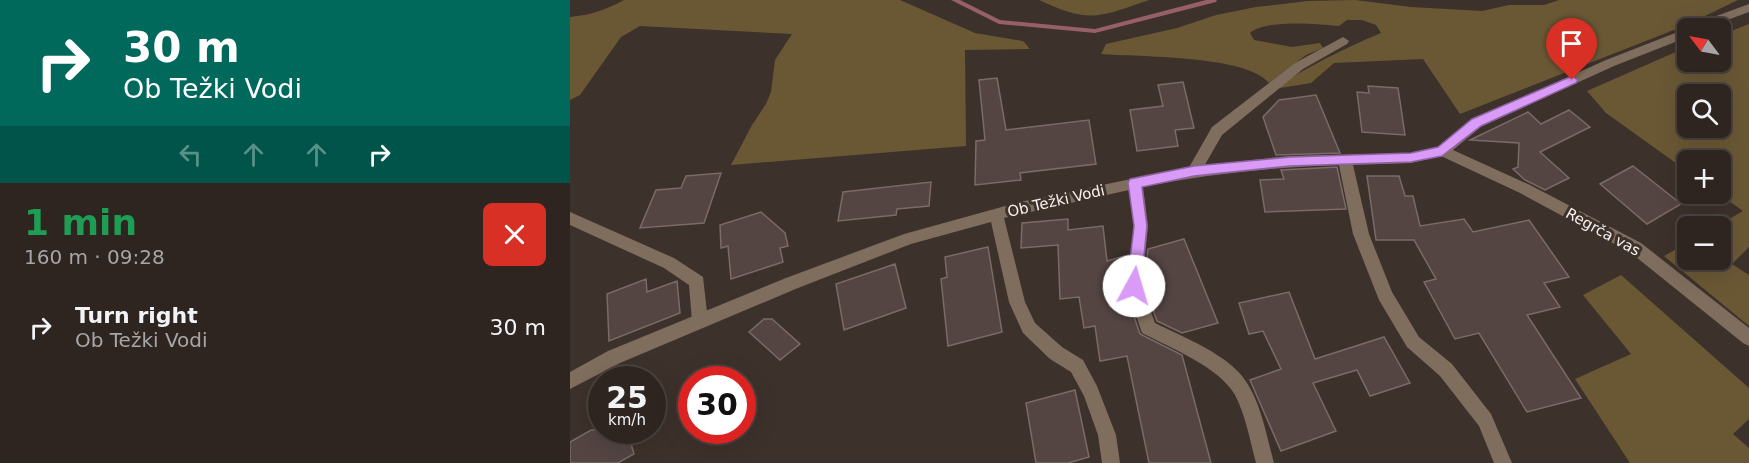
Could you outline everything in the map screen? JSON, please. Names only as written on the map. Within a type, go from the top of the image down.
[{"type":"street","points":[[1722,18],[1749,8]]},
{"type":"street","name":"Ob Težki Vodi","points":[[570,381],[614,357],[909,238],[996,215],[1194,171],[1290,161],[1411,158],[1442,151],[1477,123],[1610,63],[1677,36]]},
{"type":"street","points":[[1194,171],[1217,131],[1299,66],[1343,41]]},
{"type":"street","name":"Regrča vas","points":[[1442,151],[1525,189],[1636,248],[1749,338]]},
{"type":"street","points":[[1345,161],[1361,234],[1385,295],[1413,342],[1446,370],[1485,420],[1503,463]]},
{"type":"street","points":[[1135,183],[1141,226],[1134,286],[1148,328],[1226,370],[1237,382],[1254,421],[1265,463]]},
{"type":"street","name":"Ob Težki Vodi","points":[[996,215],[1008,257],[1017,302],[1029,328],[1056,353],[1077,366],[1091,392],[1107,435],[1111,463]]},
{"type":"street","points":[[570,218],[669,263],[697,282],[700,321]]},
{"type":"shaded area","points":[[624,0],[900,0],[975,33],[1023,41],[1030,49],[965,50],[966,146],[731,165],[766,104],[771,92],[775,60],[792,34],[640,26],[621,37],[580,95],[570,100],[570,17],[598,12]]},
{"type":"shaded area","points":[[1039,0],[1149,0],[1106,14],[1083,15],[1056,8]]},
{"type":"shaded area","points":[[1355,0],[1411,7],[1482,11],[1509,5],[1544,5],[1559,0],[1738,0],[1701,18],[1677,18],[1677,29],[1460,114],[1423,59],[1334,63],[1311,83],[1274,89],[1326,58],[1381,33],[1376,25],[1362,20],[1347,20],[1339,26],[1279,24],[1250,33],[1254,40],[1292,47],[1320,43],[1323,48],[1306,55],[1269,83],[1257,74],[1216,62],[1101,54],[1106,44],[1177,28],[1216,15],[1256,7],[1308,1]]},
{"type":"shaded area","points":[[1749,24],[1749,247],[1732,264],[1749,275],[1749,326],[1681,270],[1731,270],[1731,218],[1743,211],[1731,202],[1731,150],[1677,150],[1677,164],[1606,113],[1587,91],[1677,51],[1677,72],[1731,72],[1731,31]]},
{"type":"shaded area","points":[[1677,249],[1677,267],[1664,256]]},
{"type":"shaded area","points":[[1621,275],[1749,388],[1749,419],[1733,434],[1749,448],[1749,463],[1630,463],[1575,379],[1631,354],[1583,295]]},
{"type":"building","points":[[997,78],[1006,130],[1089,120],[1096,164],[1020,173],[1021,180],[975,185],[976,141],[985,140],[979,80]]},
{"type":"building","points":[[1183,82],[1194,128],[1175,130],[1178,146],[1137,151],[1130,110],[1163,106],[1158,85]]},
{"type":"building","points":[[1368,86],[1398,88],[1405,135],[1362,132],[1357,92],[1369,93]]},
{"type":"building","points":[[1316,95],[1340,153],[1276,155],[1263,117],[1279,100]]},
{"type":"building","points":[[1569,110],[1590,127],[1540,152],[1569,178],[1545,190],[1525,180],[1513,169],[1518,167],[1519,143],[1470,140],[1528,112],[1541,124]]},
{"type":"building","points":[[1633,166],[1677,201],[1677,204],[1681,204],[1647,224],[1600,184]]},
{"type":"building","points":[[1337,167],[1346,209],[1265,212],[1260,180],[1284,179],[1281,170]]},
{"type":"building","points":[[721,173],[704,223],[640,228],[656,190],[681,188],[686,176]]},
{"type":"building","points":[[1367,176],[1399,176],[1405,196],[1413,196],[1420,226],[1464,219],[1473,232],[1529,220],[1569,277],[1544,283],[1560,307],[1527,315],[1581,398],[1527,412],[1479,333],[1455,339],[1424,282],[1436,279],[1414,240],[1376,240]]},
{"type":"building","points":[[931,182],[929,206],[897,209],[896,215],[838,221],[843,192]]},
{"type":"building","points":[[761,212],[785,233],[788,246],[780,248],[783,262],[731,279],[728,246],[721,248],[720,225]]},
{"type":"building","points":[[1068,219],[1068,230],[1103,226],[1107,261],[1128,255],[1124,287],[1140,334],[1182,355],[1211,463],[1149,463],[1127,356],[1100,361],[1095,326],[1084,328],[1079,297],[1060,299],[1058,245],[1021,248],[1022,223]]},
{"type":"building","points":[[1184,239],[1218,323],[1182,333],[1157,321],[1144,286],[1148,249]]},
{"type":"building","points":[[988,247],[1002,332],[948,346],[941,279],[947,277],[945,257]]},
{"type":"building","points":[[895,264],[906,308],[844,330],[836,284]]},
{"type":"building","points":[[646,279],[647,292],[677,281],[680,313],[609,341],[607,294]]},
{"type":"building","points":[[1289,292],[1315,359],[1384,337],[1410,383],[1370,396],[1357,370],[1313,383],[1336,431],[1281,451],[1250,380],[1281,369],[1263,331],[1249,334],[1239,303]]},
{"type":"building","points":[[764,319],[772,319],[800,344],[780,360],[749,332]]},
{"type":"building","points":[[1075,390],[1089,457],[1068,463],[1036,463],[1026,403]]},
{"type":"building","points":[[588,432],[588,444],[631,444],[634,454],[618,463],[570,463],[570,442]]},
{"type":"waterway","points":[[954,0],[999,22],[1095,31],[1214,0]]},
{"type":"route","points":[[1134,286],[1141,226],[1135,183],[1194,171],[1290,161],[1411,158],[1442,151],[1477,123],[1572,80]]}]
